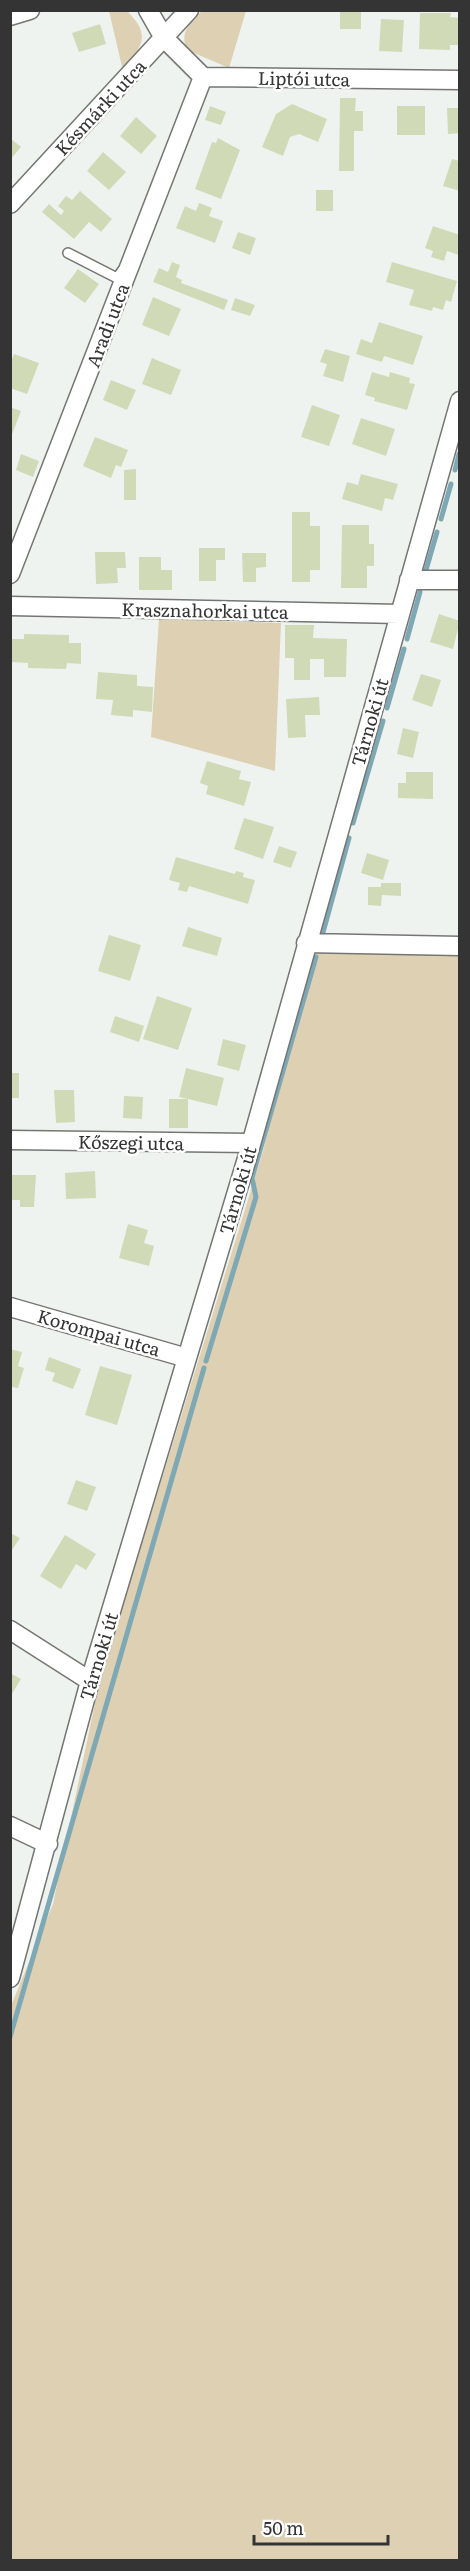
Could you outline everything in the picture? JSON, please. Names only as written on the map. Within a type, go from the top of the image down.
[{"type":"street","points":[[10,16],[30,10]]},
{"type":"street","points":[[148,10],[164,38],[203,77]]},
{"type":"street","name":"Késmárki utca","points":[[10,204],[189,10]]},
{"type":"street","name":"Liptói utca","points":[[203,77],[459,80]]},
{"type":"street","name":"Aradi utca","points":[[10,574],[203,77]]},
{"type":"street","name":"Tárnoki út","points":[[10,1978],[48,1844],[90,1681],[188,1358],[250,1143],[459,401]]},
{"type":"street","points":[[409,580],[459,580]]},
{"type":"street","name":"Krasznahorkai utca","points":[[10,606],[400,614]]},
{"type":"street","points":[[306,943],[459,946]]},
{"type":"street","name":"Kőszegi utca","points":[[10,1140],[250,1143]]},
{"type":"street","name":"Korompai utca","points":[[10,1307],[188,1358]]},
{"type":"street","points":[[10,1630],[90,1681]]},
{"type":"street","points":[[10,1826],[48,1844]]},
{"type":"lane","points":[[68,253],[117,278],[141,237]]},
{"type":"shaded area","points":[[109,11],[127,11],[140,27],[142,34],[139,47],[123,71]]},
{"type":"shaded area","points":[[202,11],[246,11],[229,68],[187,50],[185,33]]},
{"type":"shaded area","points":[[159,619],[281,623],[275,771],[151,737]]},
{"type":"shaded area","points":[[314,950],[459,954],[459,2560],[11,2560],[10,2008],[53,1904],[100,1679],[263,1151]]},
{"type":"building","points":[[340,11],[361,12],[361,29],[340,29]]},
{"type":"building","points":[[420,13],[451,13],[450,17],[460,18],[460,45],[450,45],[450,50],[419,49]]},
{"type":"building","points":[[381,19],[404,20],[402,52],[379,51]]},
{"type":"building","points":[[100,24],[106,44],[79,52],[72,33]]},
{"type":"building","points":[[340,98],[356,98],[355,111],[363,111],[363,131],[354,131],[354,171],[339,171]]},
{"type":"building","points":[[292,104],[327,119],[318,142],[299,134],[290,137],[283,156],[262,147],[276,114]]},
{"type":"building","points":[[210,106],[226,112],[221,125],[205,120]]},
{"type":"building","points":[[397,106],[425,106],[425,135],[397,135]]},
{"type":"building","points":[[447,108],[460,108],[460,133],[448,134]]},
{"type":"building","points":[[136,117],[157,136],[141,154],[120,136]]},
{"type":"building","points":[[10,138],[21,147],[10,160]]},
{"type":"building","points":[[218,138],[240,150],[221,199],[195,189],[212,142],[216,143]]},
{"type":"building","points":[[103,152],[126,172],[109,190],[87,171]]},
{"type":"building","points":[[452,159],[460,161],[460,191],[443,186]]},
{"type":"building","points":[[316,190],[333,190],[333,211],[316,211]]},
{"type":"building","points":[[80,191],[112,219],[101,232],[89,222],[74,239],[42,212],[49,204],[61,215],[64,211],[58,206],[66,196],[72,200]]},
{"type":"building","points":[[199,203],[212,208],[209,216],[223,221],[215,243],[176,228],[185,206],[196,211]]},
{"type":"building","points":[[433,226],[460,235],[459,255],[447,251],[444,261],[431,257],[433,251],[425,248]]},
{"type":"building","points":[[238,232],[256,238],[250,255],[232,248]]},
{"type":"building","points":[[172,262],[180,265],[176,277],[182,280],[181,283],[228,300],[224,310],[153,282],[159,268],[168,272]]},
{"type":"building","points":[[392,262],[457,281],[451,302],[446,300],[443,310],[433,307],[432,311],[409,305],[414,290],[386,282]]},
{"type":"building","points":[[78,269],[99,284],[85,303],[64,288]]},
{"type":"building","points":[[153,297],[181,309],[169,336],[142,325]]},
{"type":"building","points":[[235,298],[255,305],[250,316],[231,310]]},
{"type":"building","points":[[379,322],[423,336],[413,365],[384,356],[382,362],[356,354],[361,339],[372,343]]},
{"type":"building","points":[[325,349],[350,356],[343,382],[323,376],[327,364],[320,362]]},
{"type":"building","points":[[14,354],[39,363],[27,394],[10,388],[10,364]]},
{"type":"building","points":[[152,358],[181,370],[171,395],[142,384]]},
{"type":"building","points":[[372,372],[389,377],[390,372],[410,378],[409,383],[415,384],[407,410],[374,401],[375,398],[365,395]]},
{"type":"building","points":[[111,380],[136,390],[127,410],[103,400]]},
{"type":"building","points":[[312,405],[340,415],[329,446],[301,437]]},
{"type":"building","points":[[10,407],[21,411],[11,437],[10,437]]},
{"type":"building","points":[[361,418],[395,429],[386,456],[352,444]]},
{"type":"building","points":[[95,437],[128,450],[121,467],[116,465],[111,478],[83,466]]},
{"type":"building","points":[[21,454],[39,461],[33,477],[16,470]]},
{"type":"building","points":[[136,469],[136,500],[124,500],[124,470]]},
{"type":"building","points":[[361,474],[398,484],[393,500],[385,498],[382,511],[342,499],[347,482],[358,485]]},
{"type":"building","points":[[292,512],[310,512],[310,526],[320,526],[320,570],[310,570],[310,582],[292,582]]},
{"type":"building","points":[[342,525],[369,525],[369,544],[374,544],[374,566],[367,566],[367,588],[341,588]]},
{"type":"building","points":[[199,548],[225,548],[225,560],[216,560],[216,581],[199,581]]},
{"type":"building","points":[[95,552],[125,552],[126,568],[117,568],[118,583],[96,584]]},
{"type":"building","points":[[242,553],[266,553],[266,567],[256,568],[256,582],[243,582]]},
{"type":"building","points":[[139,557],[161,557],[161,570],[172,570],[172,590],[139,590]]},
{"type":"building","points":[[439,614],[460,621],[453,649],[430,642]]},
{"type":"building","points":[[285,625],[314,625],[313,638],[347,639],[346,677],[324,677],[324,659],[310,659],[310,680],[294,680],[294,658],[285,658]]},
{"type":"building","points":[[24,634],[69,635],[69,643],[81,643],[81,664],[67,663],[66,669],[28,668],[28,663],[11,662],[12,639],[24,639]]},
{"type":"building","points":[[98,672],[137,675],[137,686],[153,687],[152,712],[133,710],[133,717],[111,715],[113,700],[96,699]]},
{"type":"building","points":[[421,674],[441,680],[432,707],[412,700]]},
{"type":"building","points":[[319,697],[320,715],[305,715],[306,737],[288,738],[286,699]]},
{"type":"building","points":[[403,728],[419,732],[413,758],[397,754]]},
{"type":"building","points":[[207,761],[241,771],[239,779],[251,782],[244,806],[206,794],[208,786],[200,783]]},
{"type":"building","points":[[406,772],[433,772],[433,799],[398,798],[398,783],[406,783]]},
{"type":"building","points":[[244,818],[274,827],[263,859],[234,849]]},
{"type":"building","points":[[279,846],[297,852],[291,868],[273,862]]},
{"type":"building","points":[[367,853],[389,860],[383,880],[361,873]]},
{"type":"building","points":[[176,857],[235,874],[236,871],[244,873],[243,877],[255,880],[248,904],[189,886],[187,892],[178,890],[180,883],[169,880]]},
{"type":"building","points":[[381,883],[401,883],[401,896],[382,895],[381,906],[368,905],[368,887],[381,887]]},
{"type":"building","points":[[188,927],[222,938],[217,956],[182,946]]},
{"type":"building","points":[[109,935],[141,945],[130,981],[98,971]]},
{"type":"building","points":[[157,996],[192,1008],[178,1050],[143,1039]]},
{"type":"building","points":[[115,1016],[144,1026],[139,1042],[110,1032]]},
{"type":"building","points":[[223,1039],[246,1045],[239,1071],[217,1065]]},
{"type":"building","points":[[186,1068],[224,1078],[217,1106],[179,1097]]},
{"type":"building","points":[[10,1073],[19,1073],[19,1098],[10,1098]]},
{"type":"building","points":[[54,1090],[74,1090],[75,1122],[56,1123]]},
{"type":"building","points":[[124,1096],[143,1097],[142,1119],[123,1118]]},
{"type":"building","points":[[169,1099],[188,1099],[188,1128],[169,1128]]},
{"type":"building","points":[[95,1171],[96,1198],[66,1199],[65,1173]]},
{"type":"building","points":[[10,1175],[36,1175],[34,1207],[20,1207],[20,1200],[10,1200]]},
{"type":"building","points":[[128,1224],[148,1230],[144,1243],[154,1246],[149,1266],[119,1258]]},
{"type":"building","points":[[10,1349],[22,1352],[18,1366],[24,1368],[18,1388],[12,1387],[11,1391]]},
{"type":"building","points":[[49,1357],[81,1369],[73,1389],[52,1381],[55,1373],[45,1370]]},
{"type":"building","points":[[100,1366],[132,1375],[117,1425],[85,1415]]},
{"type":"building","points":[[76,1480],[96,1487],[87,1511],[67,1504]]},
{"type":"building","points":[[10,1533],[20,1538],[10,1553]]},
{"type":"building","points":[[65,1535],[96,1554],[86,1570],[76,1564],[61,1589],[40,1576]]},
{"type":"building","points":[[10,1673],[21,1679],[10,1697]]},
{"type":"waterway","points":[[455,470],[459,454]]},
{"type":"waterway","points":[[441,519],[451,484]]},
{"type":"waterway","points":[[426,570],[437,532]]},
{"type":"waterway","points":[[407,639],[420,592]]},
{"type":"waterway","points":[[387,708],[404,649]]},
{"type":"waterway","points":[[353,823],[383,721]]},
{"type":"waterway","points":[[322,936],[349,838]]},
{"type":"waterway","points":[[206,1361],[256,1197],[252,1178],[316,957]]},
{"type":"waterway","points":[[10,2037],[204,1368]]}]
